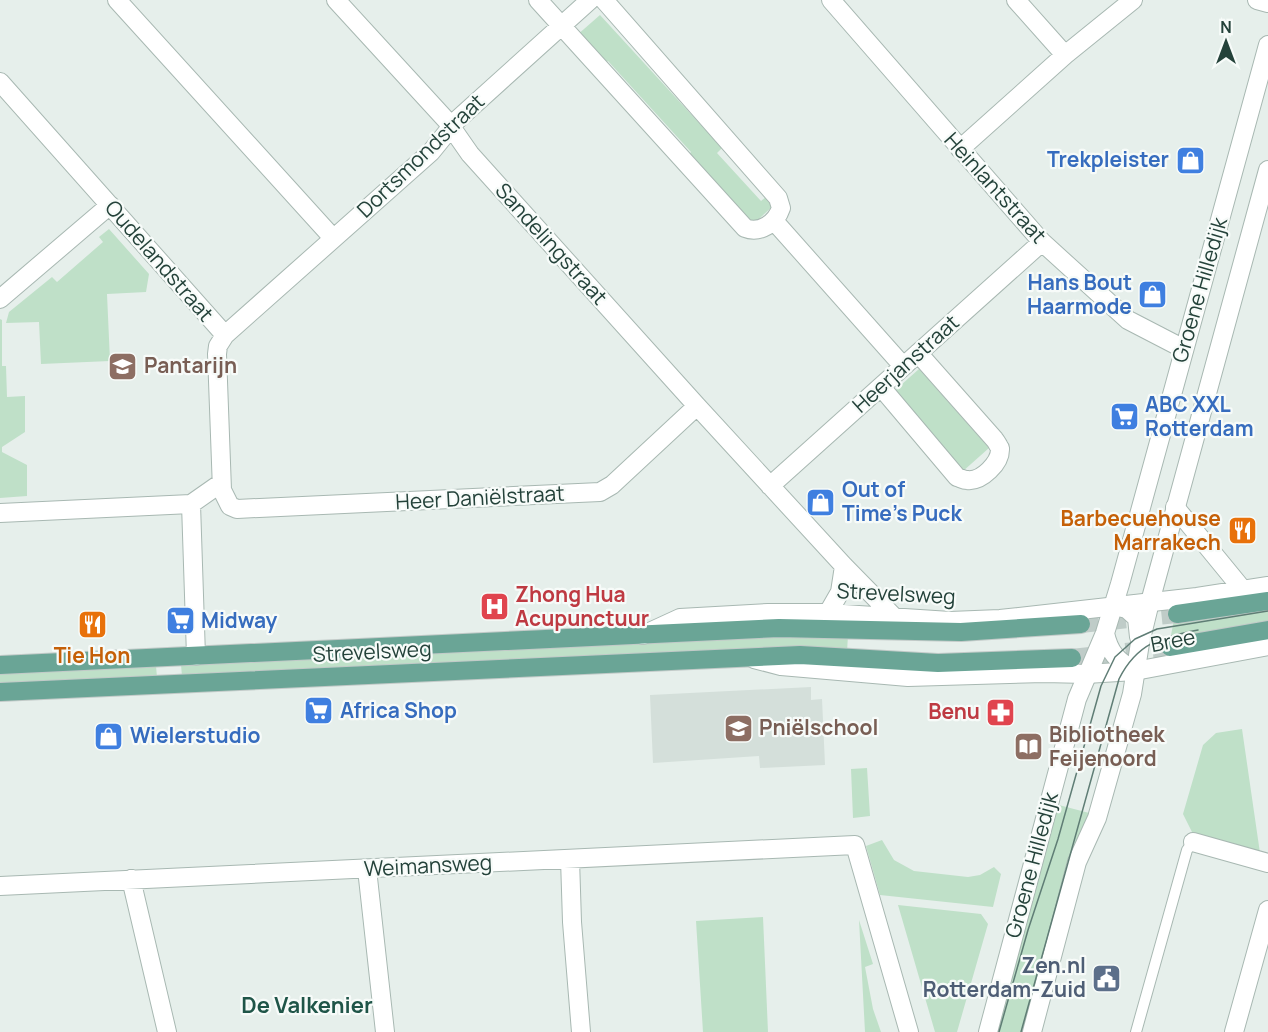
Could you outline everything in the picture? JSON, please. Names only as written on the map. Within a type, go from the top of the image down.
[{"type":"main road","name":"Bree","points":[[1176,614],[1268,601]]},
{"type":"main road","name":"Strevelsweg","points":[[0,665],[643,634],[802,628],[961,632],[1081,624]]},
{"type":"main road","name":"Bree","points":[[1170,647],[1268,630]]},
{"type":"main road","name":"Strevelsweg","points":[[0,692],[746,657],[800,656],[938,663],[1072,658]]},
{"type":"street","points":[[117,0],[333,238]]},
{"type":"street","name":"Sandelingstraat","points":[[336,0],[447,121],[470,154],[697,406],[894,617]]},
{"type":"street","points":[[538,0],[745,228],[756,230],[775,222],[781,208],[777,198],[604,0]]},
{"type":"street","name":"Dortsmondstraat","points":[[225,335],[431,152],[457,120],[590,0]]},
{"type":"street","name":"Heinlantstraat","points":[[831,0],[1042,242],[1128,320],[1184,349]]},
{"type":"street","points":[[1016,0],[1065,56]]},
{"type":"street","points":[[960,149],[1065,56],[1133,0]]},
{"type":"street","points":[[1257,0],[1268,3]]},
{"type":"street","name":"Groene Hilledijk","points":[[988,1032],[1077,699],[1114,606],[1268,45]]},
{"type":"street","name":"Oudelandstraat","points":[[0,82],[225,335],[218,346],[217,354],[218,405],[221,483],[224,498],[230,506]]},
{"type":"street","name":"Groene Hilledijk","points":[[1032,1032],[1077,862],[1098,818],[1132,694],[1140,643],[1150,602],[1268,170]]},
{"type":"street","points":[[0,298],[110,205]]},
{"type":"street","points":[[775,222],[903,366]]},
{"type":"street","name":"Heerjanstraat","points":[[770,486],[1042,242]]},
{"type":"street","points":[[881,387],[957,477],[967,480],[976,479],[987,473],[997,461],[1000,448],[918,353]]},
{"type":"street","name":"Heer Daniëlstraat","points":[[230,506],[237,508],[600,492],[612,485],[697,406]]},
{"type":"street","points":[[0,513],[191,504],[221,483]]},
{"type":"street","points":[[191,504],[196,656]]},
{"type":"street","points":[[1175,507],[1243,590]]},
{"type":"street","points":[[828,613],[840,592],[844,566]]},
{"type":"street","name":"Bree","points":[[1150,602],[1268,586]]},
{"type":"street","name":"Strevelsweg","points":[[643,634],[680,618],[768,613],[828,613],[950,621],[1000,619],[1150,602]]},
{"type":"street","name":"Groene Hilledijk","points":[[1114,606],[1127,609],[1137,618],[1140,643]]},
{"type":"street","points":[[1105,633],[1110,650],[1115,657],[1135,671]]},
{"type":"street","name":"Bree","points":[[1086,674],[1135,671],[1268,646]]},
{"type":"street","name":"Strevelsweg","points":[[746,657],[781,666],[908,677],[1086,674]]},
{"type":"street","points":[[1193,842],[1268,863]]},
{"type":"street","name":"Weimansweg","points":[[0,886],[855,845],[909,1032]]},
{"type":"street","points":[[570,859],[572,922],[581,1032]]},
{"type":"street","points":[[367,869],[385,1032]]},
{"type":"street","points":[[131,879],[167,1032]]},
{"type":"street","points":[[1234,1032],[1260,967],[1268,910]]},
{"type":"lane","points":[[1136,1032],[1187,850],[1193,842]]},
{"type":"shaded area","name":"Pniëlschool","points":[[811,687],[811,700],[822,699],[825,765],[760,768],[759,756],[653,763],[650,695]]},
{"type":"green space","points":[[600,15],[722,148],[717,153],[761,201],[766,197],[774,205],[751,226],[687,157],[691,152],[608,61],[603,65],[576,36]]},
{"type":"green space","points":[[109,229],[149,274],[146,292],[107,294],[110,361],[41,364],[39,322],[6,323],[9,312],[52,277],[57,282],[103,242],[99,237]]},
{"type":"green space","points":[[0,319],[2,320],[2,366],[6,366],[7,397],[25,396],[25,432],[2,447],[2,452],[27,465],[27,496],[0,498]]},
{"type":"green space","points":[[919,369],[989,448],[962,472],[892,393]]},
{"type":"green space","points":[[1268,606],[1268,623],[1170,640],[1174,620]]},
{"type":"green space","points":[[814,634],[848,635],[847,652],[182,676],[181,665]]},
{"type":"green space","points":[[156,666],[157,677],[0,685],[0,674]]},
{"type":"green space","points":[[1242,729],[1260,853],[1194,836],[1183,814],[1203,745],[1216,733]]},
{"type":"green space","points":[[867,768],[870,816],[853,818],[851,769]]},
{"type":"green space","points":[[1055,804],[1093,814],[1026,1032],[993,1032]]},
{"type":"green space","points":[[882,840],[894,860],[914,871],[968,877],[980,875],[994,867],[1001,874],[993,907],[880,895],[866,846]]},
{"type":"green space","points":[[898,905],[981,914],[988,924],[957,1032],[935,1032]]},
{"type":"green space","points":[[763,917],[768,1032],[703,1032],[696,921]]},
{"type":"green space","points":[[859,920],[873,964],[865,967],[873,1009],[881,1032],[865,1032]]},
{"type":"tunnel","points":[[1081,624],[1177,614]]},
{"type":"tunnel","points":[[1072,658],[1170,647]]},
{"type":"tram line","points":[[999,1032],[1028,930],[1058,839],[1101,686],[1115,657],[1135,639],[1157,629],[1268,611]]},
{"type":"tram line","points":[[1021,1032],[1119,679],[1134,657],[1151,644],[1161,639],[1198,630]]},
{"type":"place","name":"Trekpleister","points":[[1190,160]]},
{"type":"place","name":"Hans Bout Haarmode","points":[[1153,295]]},
{"type":"place","name":"Pantarijn","points":[[123,366]]},
{"type":"place","name":"ABC XXL Rotterdam","points":[[1124,417]]},
{"type":"place","name":"Out of Time's Puck","points":[[821,502]]},
{"type":"place","name":"Barbecuehouse Marrakech","points":[[1242,531]]},
{"type":"place","name":"Zhong Hua Acupunctuur","points":[[494,607]]},
{"type":"place","name":"Midway","points":[[180,621]]},
{"type":"place","name":"Tie Hon","points":[[92,625]]},
{"type":"place","name":"Africa Shop","points":[[319,711]]},
{"type":"place","name":"Benu","points":[[1001,712]]},
{"type":"place","name":"Pniëlschool","points":[[738,728]]},
{"type":"place","name":"Wielerstudio","points":[[109,736]]},
{"type":"place","name":"Bibliotheek Feijenoord","points":[[1028,747]]},
{"type":"place","name":"Zen.nl Rotterdam-Zuid","points":[[1107,978]]},
{"type":"district","name":"De Valkenier","points":[[307,1005]]}]
